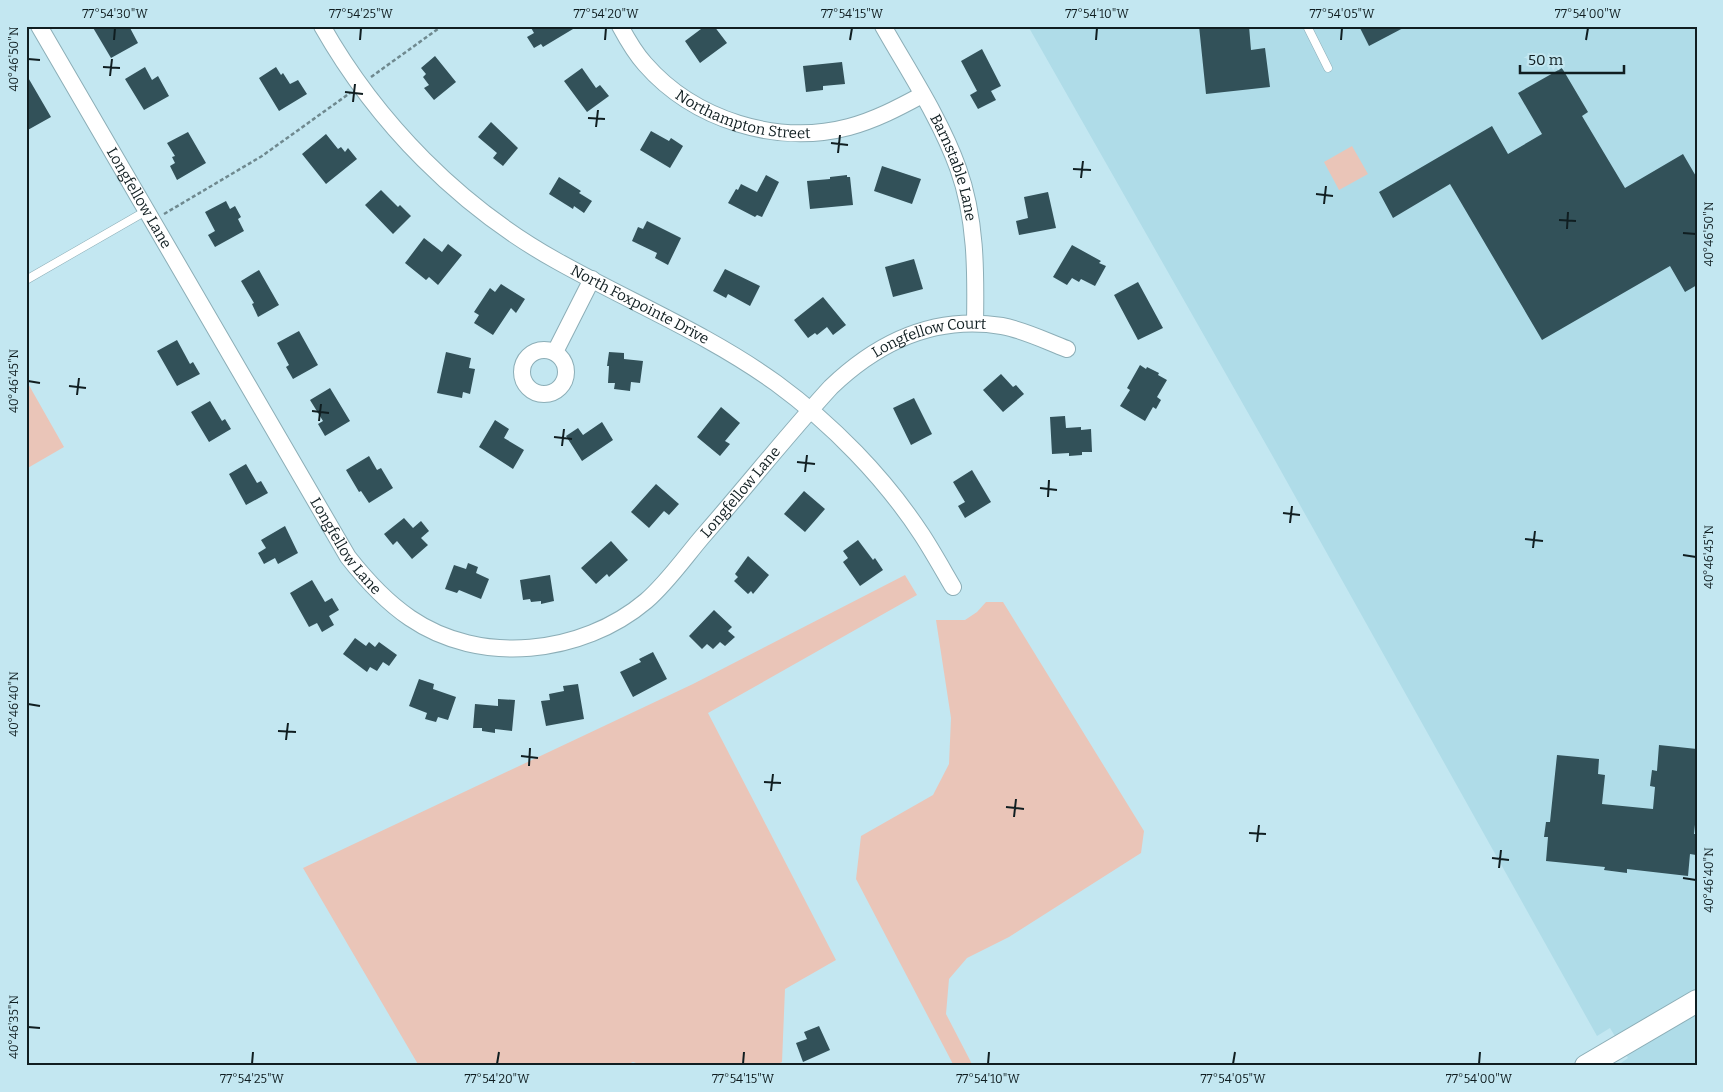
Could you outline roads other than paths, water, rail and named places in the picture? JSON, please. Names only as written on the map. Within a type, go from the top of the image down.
[{"type":"street","name":"Longfellow Lane","points":[[39,26],[348,558],[386,600],[411,618],[438,633],[472,644],[502,648],[539,647],[572,640],[596,631],[632,610],[646,601],[674,571],[810,410]]},
{"type":"street","name":"North Foxpointe Drive","points":[[322,26],[374,105],[398,134],[468,200],[521,239],[556,261],[743,360],[810,410],[860,458],[889,492],[921,534],[953,587]]},
{"type":"street","name":"Northampton Street","points":[[620,26],[631,46],[663,82],[706,110],[733,123],[758,129],[785,132],[816,132],[848,127],[874,119],[922,95]]},
{"type":"street","name":"Barnstable Lane","points":[[882,26],[943,134],[958,169],[969,209],[975,252],[974,323]]},
{"type":"street","points":[[555,352],[592,279]]},
{"type":"street","name":"Longfellow Court","points":[[810,410],[851,368],[881,348],[915,333],[941,326],[974,323],[1003,326],[1067,349]]},
{"type":"street","points":[[1586,1066],[1697,1001]]},
{"type":"lane","points":[[1308,26],[1328,68]]},
{"type":"lane","points":[[26,280],[148,216]]}]
